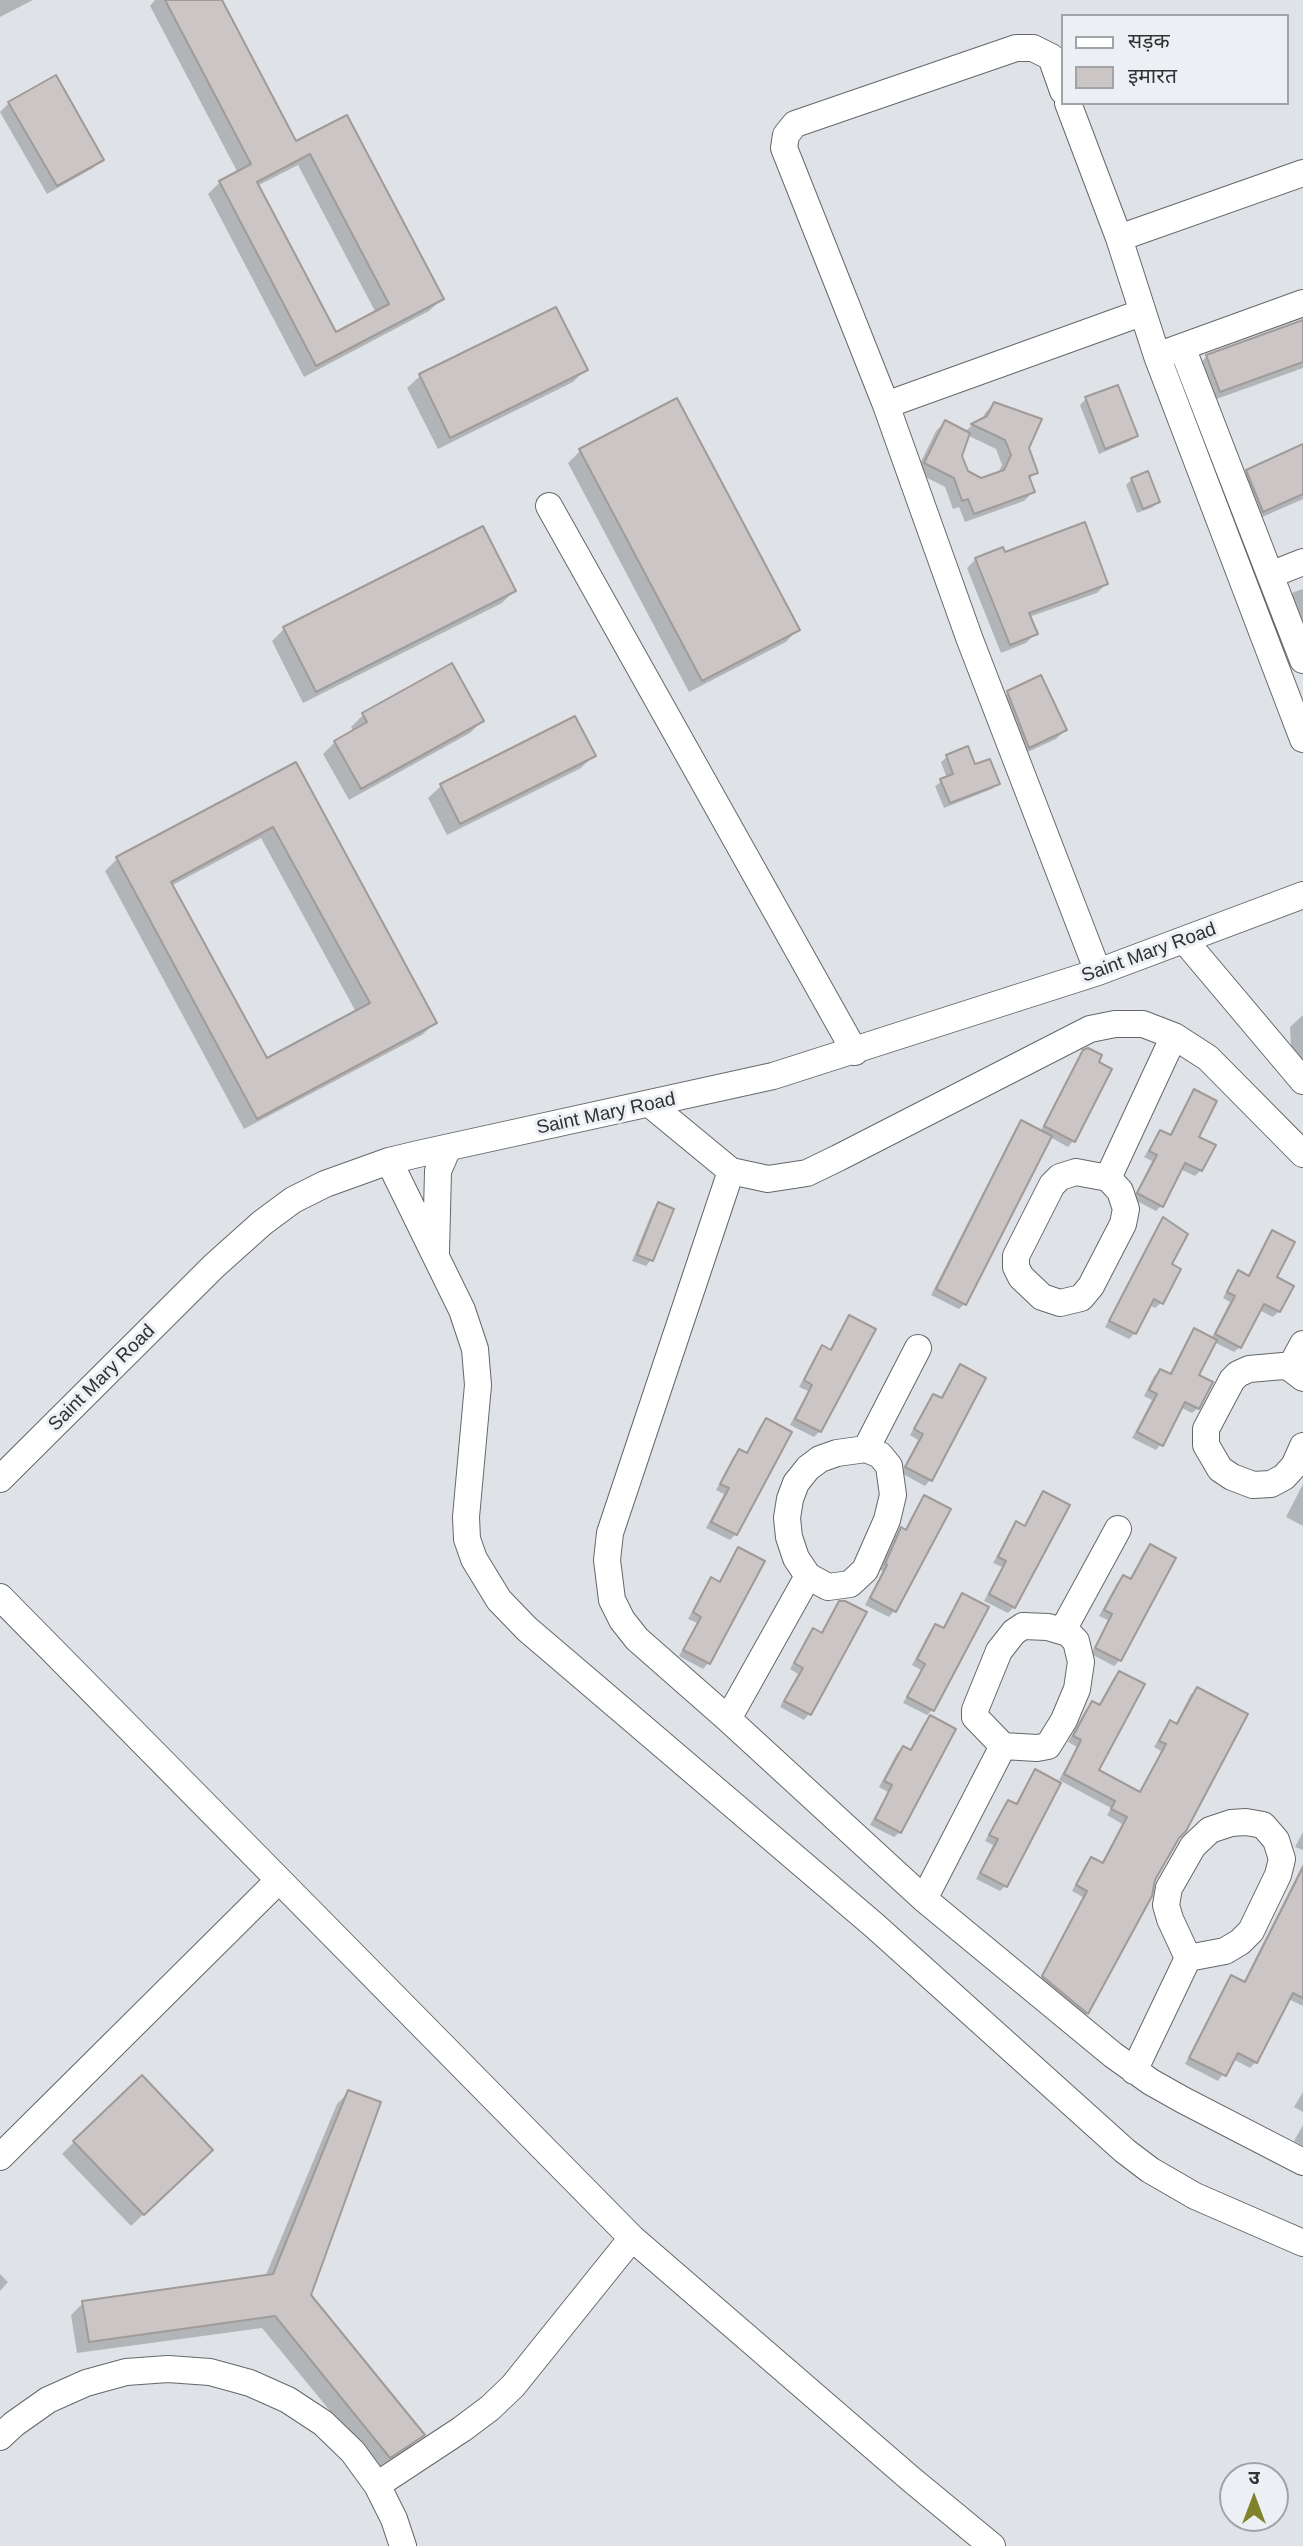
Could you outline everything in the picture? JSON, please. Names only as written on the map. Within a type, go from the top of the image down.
[{"type":"street","points":[[1062,88],[1051,57],[1033,48],[1016,48],[795,124],[786,135],[784,148],[886,405],[970,640],[1098,972]]},
{"type":"street","points":[[1069,105],[1119,238],[1141,313],[1303,739]]},
{"type":"street","points":[[1119,238],[1303,173]]},
{"type":"street","points":[[1157,356],[1303,303]]},
{"type":"street","points":[[886,405],[1141,313]]},
{"type":"street","points":[[1182,347],[1303,660]]},
{"type":"street","points":[[550,506],[855,1052]]},
{"type":"street","points":[[1229,545],[1255,537]]},
{"type":"street","points":[[1270,575],[1303,562]]},
{"type":"street","name":"Saint Mary Road","points":[[0,1479],[214,1266],[262,1223],[293,1200],[325,1184],[389,1161],[651,1105],[773,1076],[855,1052],[1098,972],[1303,895]]},
{"type":"street","points":[[1185,941],[1303,1081]]},
{"type":"street","points":[[651,1105],[732,1171],[768,1179],[807,1172],[838,1158],[1090,1029],[1115,1024],[1143,1024],[1174,1036],[1208,1058],[1303,1154]]},
{"type":"street","points":[[1108,1178],[1174,1036]]},
{"type":"street","points":[[436,1258],[438,1171],[448,1148]]},
{"type":"street","points":[[389,1161],[462,1310],[475,1349],[478,1385],[466,1517],[467,1539],[474,1559],[499,1600],[527,1629],[875,1926],[1060,2095],[1133,2157],[1195,2196],[1303,2243]]},
{"type":"street","points":[[732,1171],[614,1522],[607,1560],[612,1600],[622,1620],[637,1639],[728,1718],[924,1899],[1134,2071],[1183,2100],[1303,2162]]},
{"type":"street","points":[[1076,1172],[1108,1178],[1120,1191],[1126,1209],[1123,1224],[1091,1286],[1081,1298],[1060,1303],[1042,1297],[1021,1277],[1016,1268],[1016,1256],[1052,1185],[1060,1177],[1076,1172]]},
{"type":"street","points":[[1303,1344],[1296,1373],[1268,1366],[1238,1374],[1232,1380],[1206,1429],[1206,1445],[1220,1469],[1253,1485],[1271,1484],[1284,1477],[1294,1466],[1303,1446]]},
{"type":"street","points":[[866,1449],[918,1348]]},
{"type":"street","points":[[866,1449],[880,1455],[889,1466],[893,1495],[879,1543],[865,1570],[850,1584],[828,1587],[808,1576],[796,1558],[789,1537],[787,1518],[790,1499],[796,1483],[808,1468],[820,1459],[837,1453],[866,1449]]},
{"type":"street","points":[[1063,1630],[1118,1529]]},
{"type":"street","points":[[728,1718],[808,1576]]},
{"type":"street","points":[[0,1597],[632,2238],[992,2546]]},
{"type":"street","points":[[1023,1626],[1063,1630],[1076,1641],[1081,1662],[1077,1689],[1064,1720],[1048,1745],[1037,1748],[1003,1745],[975,1717],[975,1710],[999,1651],[1014,1632],[1023,1626]]},
{"type":"street","points":[[924,1899],[1003,1745]]},
{"type":"street","points":[[1231,1823],[1263,1825],[1276,1840],[1282,1859],[1278,1875],[1251,1931],[1225,1951],[1188,1958],[1166,1905],[1169,1888],[1193,1846],[1210,1830],[1231,1823]]},
{"type":"street","points":[[0,2157],[279,1880]]},
{"type":"street","points":[[1134,2071],[1188,1958]]},
{"type":"street","points":[[377,2486],[462,2429],[505,2393],[632,2238]]},
{"type":"street","points":[[0,2437],[48,2400],[86,2383],[127,2372],[168,2369],[210,2372],[250,2383],[288,2400],[323,2423],[353,2452],[377,2486],[394,2519],[403,2546]]},
{"type":"building","points":[[165,0],[222,0],[296,141],[347,115],[444,299],[316,366],[219,181],[251,164]],"holes":[[[310,154],[389,304],[336,332],[257,182]]]},
{"type":"building","points":[[56,75],[104,160],[57,186],[8,102]]},
{"type":"building","points":[[556,307],[588,370],[450,438],[419,374]]},
{"type":"building","points":[[1303,320],[1303,362],[1220,392],[1206,355]]},
{"type":"building","points":[[1118,385],[1138,436],[1105,449],[1085,397]]},
{"type":"building","points":[[677,398],[800,630],[702,681],[579,449]]},
{"type":"building","points":[[994,402],[1042,419],[1029,448],[1038,473],[1029,476],[1035,492],[974,514],[968,499],[962,501],[954,478],[924,463],[945,420],[970,433],[962,456],[968,471],[981,478],[1004,470],[1011,455],[1005,440],[971,424],[987,416]]},
{"type":"building","points":[[1303,444],[1303,494],[1263,512],[1246,470]]},
{"type":"building","points":[[1148,471],[1160,502],[1143,509],[1131,478]]},
{"type":"building","points":[[1085,522],[1108,584],[1029,613],[1038,634],[1010,645],[975,558],[1003,547],[1005,552]]},
{"type":"building","points":[[483,526],[516,591],[316,692],[283,627]]},
{"type":"building","points":[[452,663],[484,721],[361,789],[334,741],[367,722],[362,713]]},
{"type":"building","points":[[1041,675],[1067,730],[1029,748],[1007,691]]},
{"type":"building","points":[[575,716],[596,756],[460,824],[440,784]]},
{"type":"building","points":[[968,746],[975,764],[990,759],[1000,784],[950,803],[940,779],[953,774],[946,755]]},
{"type":"building","points":[[296,762],[437,1023],[257,1119],[116,857]],"holes":[[[273,827],[370,1003],[267,1058],[171,882]]]},
{"type":"building","points":[[1088,1048],[1102,1055],[1099,1062],[1112,1069],[1075,1142],[1044,1126],[1083,1050]]},
{"type":"building","points":[[1194,1089],[1217,1101],[1199,1137],[1216,1145],[1202,1171],[1185,1163],[1163,1207],[1137,1193],[1157,1155],[1149,1151],[1160,1130],[1171,1135]]},
{"type":"building","points":[[1021,1120],[1052,1136],[966,1305],[936,1289]]},
{"type":"building","points":[[658,1202],[674,1209],[653,1261],[637,1255]]},
{"type":"building","points":[[1163,1217],[1188,1234],[1172,1264],[1181,1269],[1163,1304],[1154,1299],[1136,1334],[1109,1321]]},
{"type":"building","points":[[1272,1230],[1295,1242],[1277,1277],[1294,1286],[1280,1312],[1264,1304],[1241,1348],[1215,1334],[1235,1296],[1227,1292],[1238,1270],[1249,1276]]},
{"type":"building","points":[[849,1315],[876,1329],[821,1432],[795,1419],[812,1385],[804,1380],[822,1345],[831,1350]]},
{"type":"building","points":[[1194,1328],[1217,1340],[1199,1375],[1213,1382],[1199,1409],[1185,1402],[1163,1446],[1137,1432],[1157,1394],[1149,1390],[1160,1369],[1171,1374]]},
{"type":"building","points":[[960,1364],[986,1378],[932,1481],[905,1467],[923,1434],[914,1429],[933,1394],[942,1398]]},
{"type":"building","points":[[766,1418],[792,1432],[737,1535],[711,1522],[729,1488],[720,1484],[739,1449],[747,1453]]},
{"type":"building","points":[[1043,1491],[1070,1505],[1015,1608],[989,1594],[1006,1561],[998,1557],[1016,1521],[1025,1526]]},
{"type":"building","points":[[924,1495],[951,1509],[896,1612],[870,1598],[887,1565],[885,1564],[901,1527],[906,1530]]},
{"type":"building","points":[[1150,1544],[1176,1558],[1121,1661],[1095,1648],[1112,1614],[1104,1610],[1123,1575],[1131,1579]]},
{"type":"building","points":[[738,1547],[765,1561],[710,1664],[683,1650],[701,1617],[693,1612],[711,1577],[720,1582]]},
{"type":"building","points":[[962,1593],[989,1607],[934,1711],[907,1697],[925,1664],[917,1659],[935,1624],[944,1628]]},
{"type":"building","points":[[839,1601],[845,1601],[867,1612],[811,1715],[784,1701],[803,1668],[794,1663],[813,1628],[822,1633]]},
{"type":"building","points":[[1119,1671],[1145,1684],[1099,1770],[1140,1792],[1166,1744],[1159,1741],[1170,1720],[1177,1724],[1197,1687],[1248,1714],[1186,1831],[1179,1838],[1155,1880],[1152,1896],[1088,2014],[1042,1976],[1087,1891],[1076,1885],[1091,1857],[1103,1863],[1127,1817],[1111,1809],[1115,1801],[1064,1774],[1081,1740],[1073,1736],[1092,1701],[1100,1705]]},
{"type":"building","points":[[930,1715],[956,1729],[901,1833],[875,1819],[892,1785],[884,1781],[903,1746],[911,1750]]},
{"type":"building","points":[[1035,1769],[1061,1783],[1007,1887],[980,1873],[998,1839],[989,1835],[1008,1800],[1017,1804]]},
{"type":"building","points":[[1303,1867],[1303,1998],[1293,1993],[1257,2063],[1238,2053],[1226,2076],[1189,2058],[1231,1975],[1245,1982]]},
{"type":"building","points":[[142,2075],[213,2150],[144,2215],[73,2141]]},
{"type":"building","points":[[348,2090],[381,2102],[311,2295],[425,2435],[390,2458],[275,2316],[89,2342],[82,2301],[273,2274]]}]
